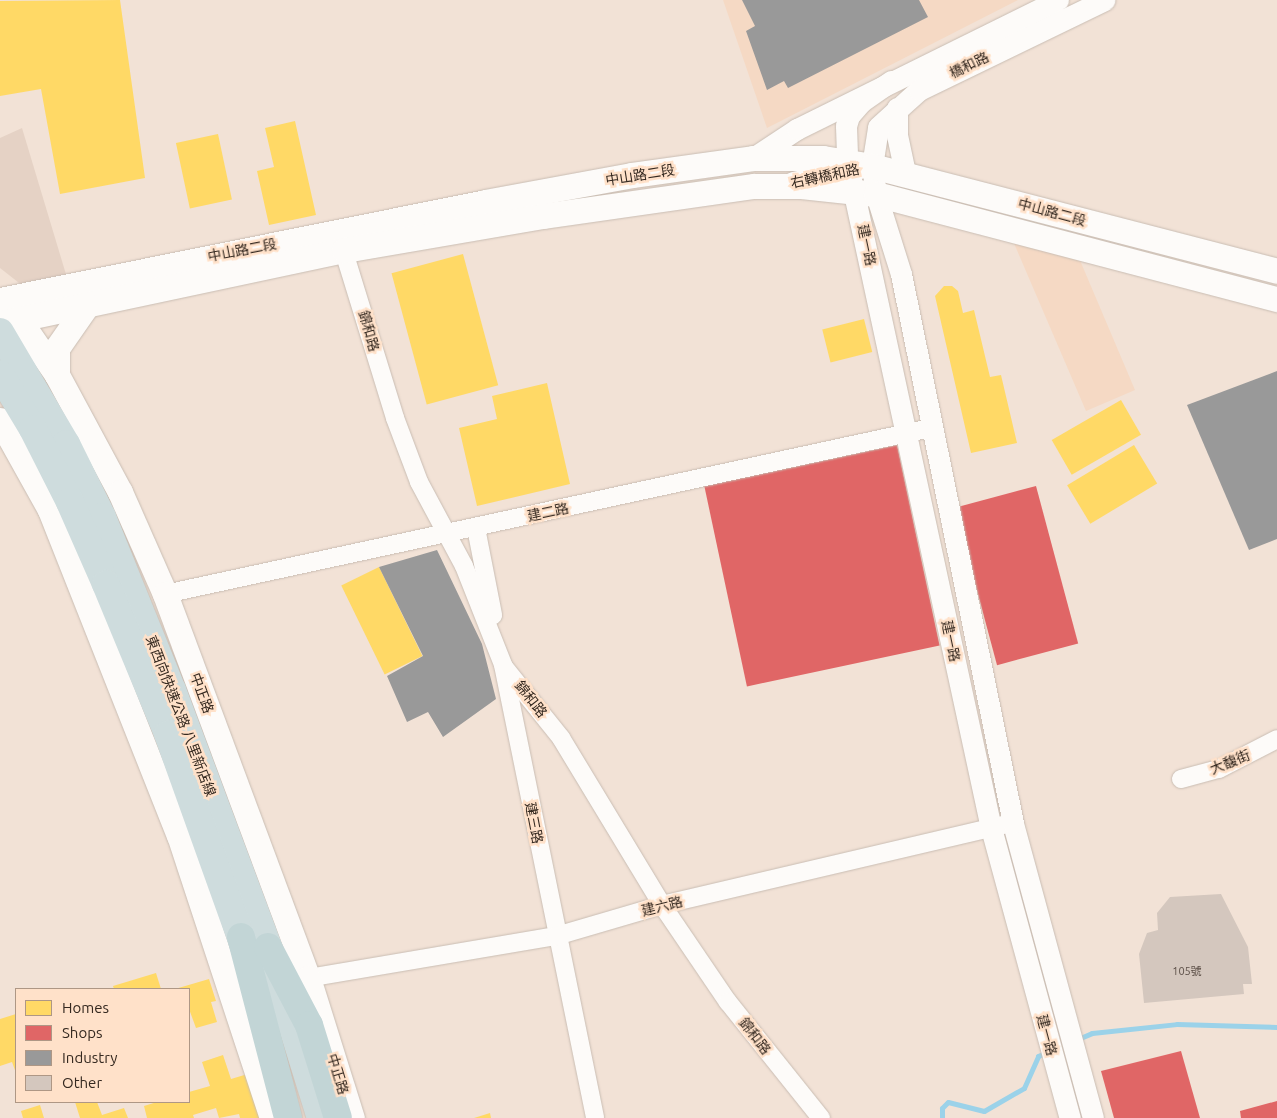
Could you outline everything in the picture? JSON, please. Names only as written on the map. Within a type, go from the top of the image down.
[{"type":"highway","name":"東西向快速公路 八里新店線","points":[[4,311],[102,517],[179,708],[268,946],[321,1118]]},
{"type":"highway","name":"東西向快速公路 八里新店線","points":[[0,374],[62,486],[106,584],[168,734],[304,1118]]},
{"type":"highway","points":[[241,937],[288,1118]]},
{"type":"highway","points":[[268,946],[309,1025],[338,1118]]},
{"type":"main road","name":"中山路二段","points":[[4,311],[341,240],[632,175],[753,158],[864,183],[914,204],[1277,299]]},
{"type":"main road","name":"中山路二段","points":[[4,311],[87,305],[341,240],[542,216],[754,186],[864,183],[905,174],[1277,271]]},
{"type":"main road","points":[[57,375],[57,348],[87,305]]},
{"type":"main road","name":"中正路","points":[[4,311],[57,375],[120,492],[165,594],[308,978],[352,1118]]},
{"type":"main road","points":[[0,352],[43,424],[81,499],[162,687],[211,818],[313,1118]]},
{"type":"main road","points":[[0,420],[50,510],[179,835],[272,1118]]},
{"type":"street","name":"橋和路","points":[[753,158],[797,129],[1058,0]]},
{"type":"street","name":"橋和路","points":[[864,183],[878,127],[897,108],[920,90],[1104,0]]},
{"type":"street","name":"橋和路","points":[[864,183],[846,126],[849,116],[861,102],[891,82]]},
{"type":"street","points":[[897,108],[897,135],[905,174]]},
{"type":"street","name":"建一路","points":[[864,183],[901,274],[1013,823],[1093,1118]]},
{"type":"street","name":"建一路","points":[[864,183],[907,434],[991,828],[1070,1118]]},
{"type":"street","name":"錦和路","points":[[341,240],[395,418],[419,482],[447,532],[483,610],[504,667],[561,738],[662,905],[728,1002],[821,1118]]},
{"type":"street","name":"建二路","points":[[165,594],[931,428]]},
{"type":"street","name":"建三路","points":[[476,528],[556,936],[595,1118]]},
{"type":"street","name":"大馥街","points":[[1181,779],[1219,769],[1277,739]]},
{"type":"street","name":"建六路","points":[[308,978],[556,936],[662,905],[1013,823]]},
{"type":"shaded area","points":[[723,0],[1018,0],[767,128]]},
{"type":"shaded area","points":[[22,128],[68,281],[23,286],[0,268],[0,138]]},
{"type":"shaded area","points":[[1013,241],[1079,258],[1135,390],[1086,411]]},
{"type":"building: Homes","points":[[120,0],[145,178],[60,194],[41,89],[0,96],[0,1]]},
{"type":"building: Homes","points":[[295,121],[316,215],[269,225],[257,171],[274,167],[265,128]]},
{"type":"building: Homes","points":[[218,134],[232,200],[190,208],[176,143]]},
{"type":"building: Homes","points":[[463,254],[498,385],[427,405],[392,273]]},
{"type":"building: Homes","points":[[944,286],[952,286],[958,291],[963,313],[974,310],[990,377],[1001,375],[1017,443],[971,453],[935,296]]},
{"type":"building: Homes","points":[[864,319],[872,352],[831,362],[822,329]]},
{"type":"building: Homes","points":[[547,383],[570,484],[477,506],[459,428],[497,419],[492,396]]},
{"type":"building: Homes","points":[[1121,400],[1141,435],[1072,475],[1052,440]]},
{"type":"building: Homes","points":[[1134,445],[1157,484],[1090,524],[1067,485]]},
{"type":"building: Homes","points":[[379,567],[422,656],[385,674],[341,585]]},
{"type":"building: Homes","points":[[156,973],[161,988],[114,988],[113,986]]},
{"type":"building: Homes","points":[[209,979],[216,1001],[211,1002],[217,1022],[196,1028],[190,1012],[190,988],[178,988]]},
{"type":"building: Homes","points":[[15,1014],[15,1070],[12,1062],[0,1066],[0,1019]]},
{"type":"building: Homes","points":[[223,1055],[231,1079],[251,1073],[265,1118],[240,1118],[239,1114],[219,1118],[216,1108],[193,1115],[194,1118],[147,1118],[144,1106],[154,1103],[190,1103],[190,1092],[210,1086],[202,1062]]},
{"type":"building: Homes","points":[[75,1103],[97,1103],[102,1115],[124,1108],[128,1118],[80,1118]]},
{"type":"building: Homes","points":[[40,1105],[44,1118],[23,1118],[21,1111]]},
{"type":"building: Homes","points":[[490,1113],[491,1118],[474,1118]]},
{"type":"building: Shops","points":[[897,445],[940,646],[747,686],[704,486]]},
{"type":"building: Shops","points":[[1036,486],[1078,643],[997,665],[955,508]]},
{"type":"building: Shops","points":[[1181,1051],[1200,1118],[1114,1118],[1101,1071]]},
{"type":"building: Shops","points":[[1277,1101],[1277,1118],[1241,1118],[1240,1111]]},
{"type":"building: Industry","points":[[742,0],[919,0],[928,17],[788,88],[784,81],[767,90],[746,31],[755,26]]},
{"type":"building: Industry","points":[[1277,371],[1277,539],[1249,550],[1187,405]]},
{"type":"building: Industry","points":[[437,550],[482,644],[496,699],[443,737],[428,712],[407,722],[387,676],[423,656],[379,567]]},
{"type":"building: Other","points":[[1221,894],[1248,947],[1252,984],[1243,984],[1244,994],[1144,1003],[1139,954],[1147,933],[1158,930],[1157,913],[1170,897]]},
{"type":"waterway","points":[[1078,1039],[1092,1033],[1177,1024],[1277,1027]]},
{"type":"waterway","points":[[942,1118],[942,1108],[948,1102],[984,1111],[1024,1088],[1038,1056],[1047,1052]]}]
